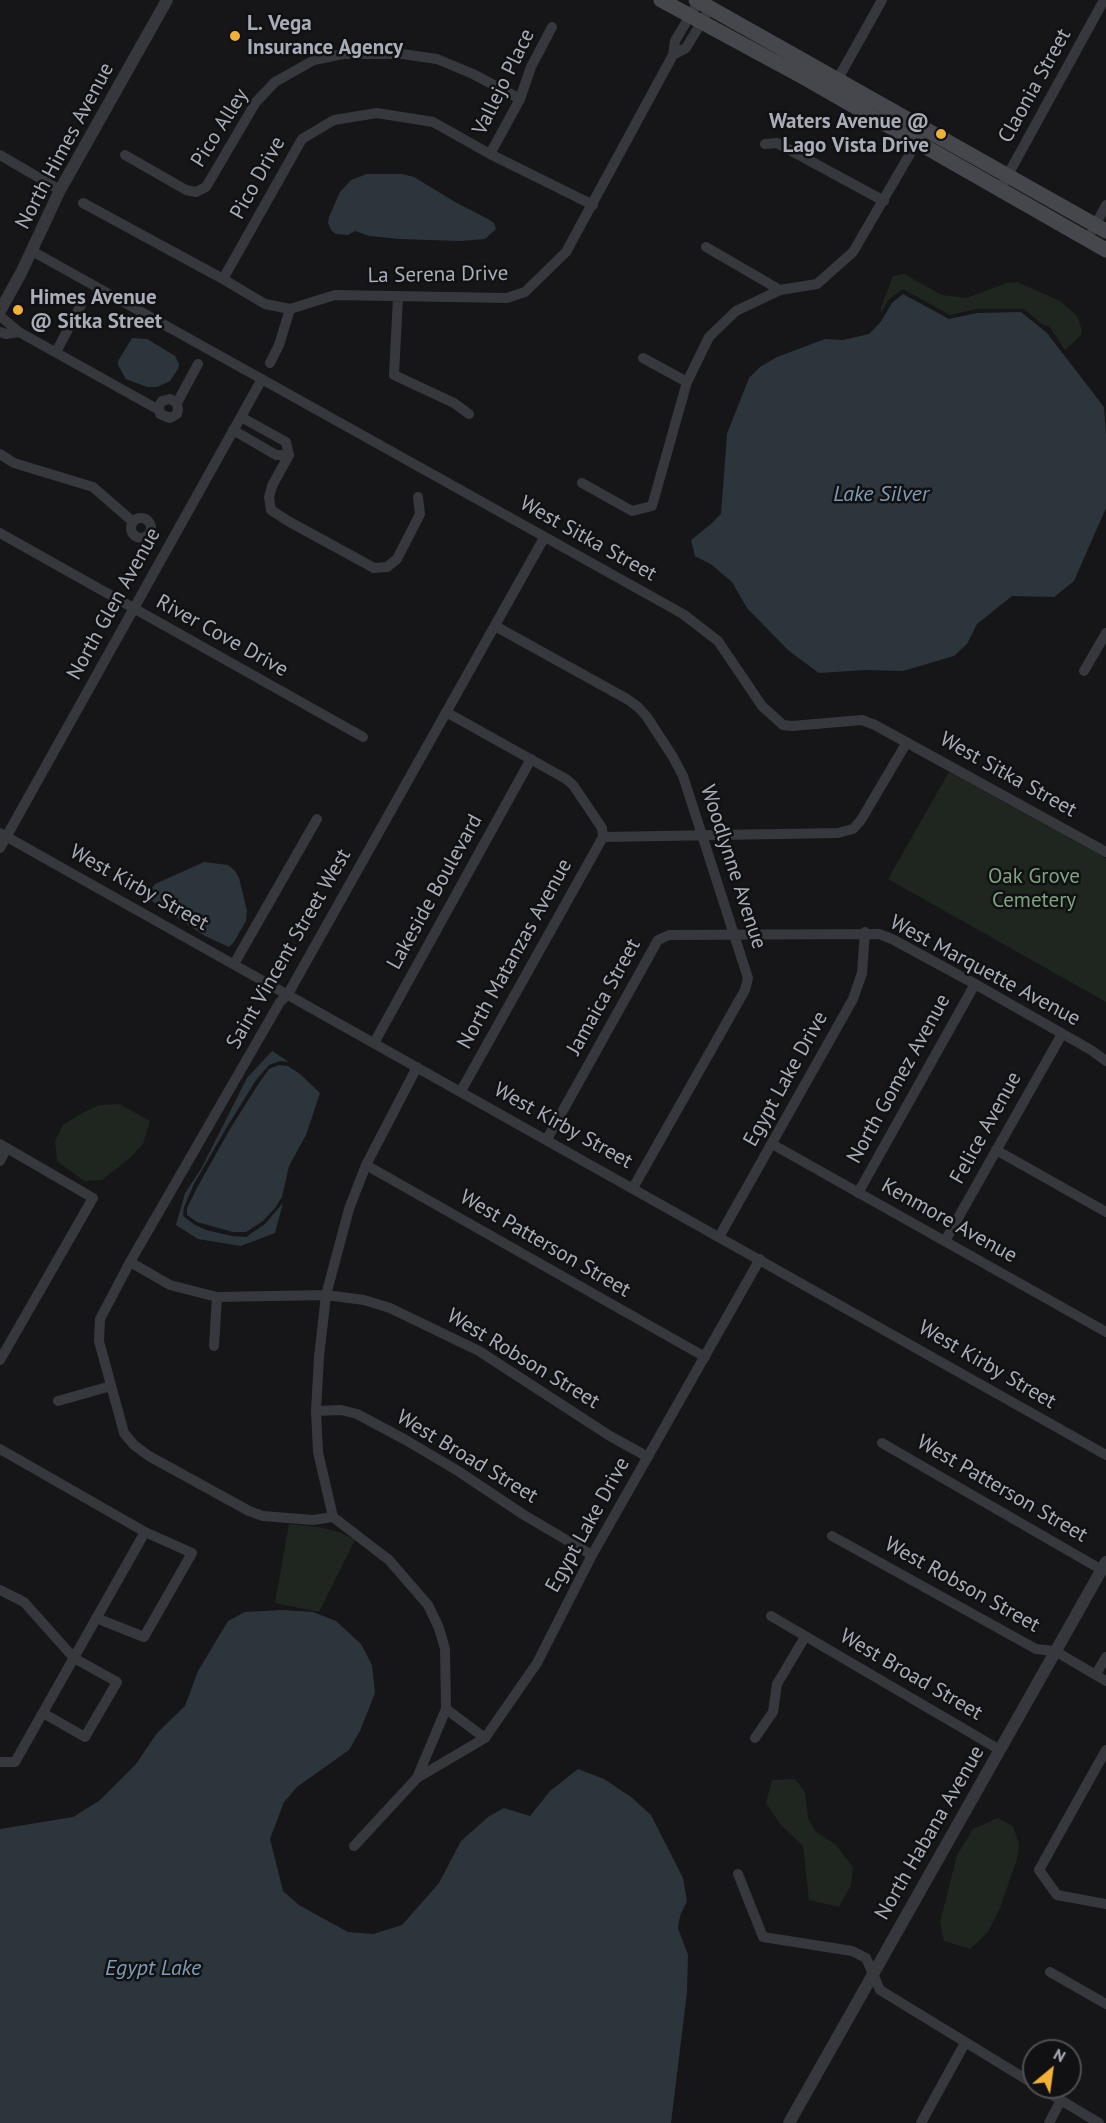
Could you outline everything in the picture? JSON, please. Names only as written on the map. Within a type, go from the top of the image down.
[{"type":"main road","points":[[661,0],[696,20],[925,128],[1100,228]]},
{"type":"main road","points":[[701,3],[834,86],[917,142],[1106,250]]},
{"type":"street","name":"North Himes Avenue","points":[[0,311],[32,251],[60,190],[168,0]]},
{"type":"street","points":[[834,86],[882,0]]},
{"type":"street","name":"Claonia Street","points":[[999,190],[1104,0]]},
{"type":"street","name":"La Serena Drive","points":[[290,309],[335,295],[507,298],[525,292],[566,252],[673,56],[675,41],[696,20],[701,3]]},
{"type":"street","name":"Vallejo Place","points":[[490,154],[520,99],[531,67],[552,27]]},
{"type":"street","name":"Pico Alley","points":[[125,154],[186,190],[196,192],[206,187],[256,102],[275,82],[314,60],[343,54],[402,54],[437,59],[473,74],[520,99]]},
{"type":"street","name":"Pico Drive","points":[[223,279],[302,139],[334,120],[377,113],[433,122],[490,154],[592,205]]},
{"type":"street","points":[[582,483],[632,511],[652,506],[687,382],[709,337],[736,311],[780,290],[817,284],[853,252],[925,128]]},
{"type":"street","points":[[765,144],[777,143],[884,201]]},
{"type":"street","points":[[0,156],[60,190]]},
{"type":"street","points":[[82,203],[265,304],[290,309],[279,345],[270,363]]},
{"type":"street","points":[[1087,239],[1100,228],[1106,205]]},
{"type":"street","points":[[706,247],[780,290]]},
{"type":"street","name":"West Sitka Street","points":[[32,251],[683,614],[701,626],[725,651],[762,706],[783,725],[862,720],[875,724],[1106,852]]},
{"type":"street","points":[[398,297],[394,375],[454,403],[469,414]]},
{"type":"street","points":[[56,352],[81,305]]},
{"type":"street","points":[[0,316],[19,332],[159,410],[160,404],[166,399],[174,400],[177,404],[198,364]]},
{"type":"street","points":[[0,332],[6,334],[19,332]]},
{"type":"street","points":[[643,358],[687,382]]},
{"type":"street","name":"North Glen Avenue","points":[[0,848],[3,834],[134,609],[262,379]]},
{"type":"street","points":[[241,417],[286,442],[289,455],[272,486],[269,497],[271,510],[374,568],[387,567],[397,559],[420,514],[418,497]]},
{"type":"street","points":[[233,430],[276,455],[289,455]]},
{"type":"street","points":[[0,454],[14,463],[93,487],[132,521]]},
{"type":"street","name":"River Cove Drive","points":[[0,533],[363,737]]},
{"type":"street","name":"Saint Vincent Street West","points":[[333,1517],[313,1520],[263,1516],[249,1511],[149,1456],[134,1444],[124,1433],[111,1386],[99,1341],[100,1319],[130,1262],[280,1002],[288,994],[544,538]]},
{"type":"street","name":"Woodlynne Avenue","points":[[495,626],[638,707],[673,757],[683,777],[748,978],[745,990],[633,1188]]},
{"type":"street","points":[[1084,671],[1106,633]]},
{"type":"street","points":[[446,712],[566,779],[573,785],[602,828],[603,837],[838,833],[854,829],[907,742]]},
{"type":"street","name":"Lakeside Boulevard","points":[[374,1043],[531,759]]},
{"type":"street","points":[[234,964],[317,819]]},
{"type":"street","name":"West Kirby Street","points":[[3,834],[1106,1455]]},
{"type":"street","name":"North Matanzas Avenue","points":[[460,1091],[603,837]]},
{"type":"street","name":"West Marquette Avenue","points":[[732,934],[865,932],[879,934],[975,984],[1106,1061]]},
{"type":"street","name":"Egypt Lake Drive","points":[[719,1237],[853,999],[862,973],[865,932]]},
{"type":"street","name":"Jamaica Street","points":[[547,1139],[658,940],[669,935],[732,934]]},
{"type":"street","name":"North Gomez Avenue","points":[[858,1193],[975,984]]},
{"type":"street","name":"Felice Avenue","points":[[945,1241],[1062,1034]]},
{"type":"street","points":[[417,1067],[366,1165],[349,1209],[326,1295],[316,1411],[318,1452],[333,1517],[389,1560],[429,1605],[446,1648],[446,1709],[485,1738]]},
{"type":"street","name":"Kenmore Avenue","points":[[772,1144],[1106,1332]]},
{"type":"street","points":[[0,1161],[3,1146],[93,1198],[0,1360]]},
{"type":"street","points":[[996,1150],[1106,1212]]},
{"type":"street","name":"West Patterson Street","points":[[366,1165],[705,1357]]},
{"type":"street","name":"Egypt Lake Drive","points":[[354,1846],[417,1778],[485,1738],[537,1663],[592,1555],[760,1259]]},
{"type":"street","name":"West Robson Street","points":[[130,1262],[170,1286],[218,1297],[326,1295],[364,1300],[390,1308],[438,1330],[501,1365],[610,1436],[648,1457]]},
{"type":"street","points":[[214,1346],[218,1297]]},
{"type":"street","points":[[58,1401],[111,1386]]},
{"type":"street","name":"West Broad Street","points":[[316,1411],[341,1410],[357,1414],[458,1471],[524,1515],[592,1555]]},
{"type":"street","name":"West Patterson Street","points":[[882,1443],[1104,1566]]},
{"type":"street","points":[[0,1449],[145,1532],[192,1553],[144,1637],[96,1618]]},
{"type":"street","points":[[0,1762],[15,1762],[145,1532]]},
{"type":"street","name":"West Robson Street","points":[[832,1536],[1036,1649],[1055,1651],[1106,1680]]},
{"type":"street","name":"North Habana Avenue","points":[[789,2123],[1104,1566]]},
{"type":"street","points":[[0,1590],[24,1602],[74,1658],[117,1682],[85,1737],[43,1713]]},
{"type":"street","name":"West Broad Street","points":[[771,1616],[1000,1750]]},
{"type":"street","points":[[756,1738],[773,1712],[777,1684],[805,1636]]},
{"type":"street","points":[[1096,1674],[1106,1657]]},
{"type":"street","name":"Egypt Lake Drive","points":[[417,1778],[446,1709]]},
{"type":"street","points":[[1106,1750],[1039,1870],[1057,1895],[1106,1904]]},
{"type":"street","points":[[738,1874],[763,1937],[852,1951],[866,1958],[880,1990],[1022,2077]]},
{"type":"street","points":[[1050,1972],[1106,2004]]},
{"type":"street","points":[[921,2123],[965,2043]]},
{"type":"street","points":[[1049,2123],[1061,2100],[1099,2123]]},
{"type":"green space","points":[[904,274],[942,295],[966,298],[1007,283],[1017,282],[1060,301],[1077,316],[1082,330],[1081,335],[1065,350],[1049,326],[1043,325],[1024,309],[977,309],[950,315],[903,289],[889,299],[881,313],[881,307],[893,276]]},
{"type":"green space","name":"Oak Grove Cemetery","points":[[949,772],[1106,858],[1106,1002],[888,879]]},
{"type":"green space","points":[[119,1104],[150,1121],[143,1144],[130,1158],[102,1180],[84,1181],[57,1161],[55,1141],[63,1125],[84,1112],[100,1105]]},
{"type":"green space","points":[[289,1524],[339,1532],[355,1540],[319,1612],[275,1603]]},
{"type":"green space","points":[[795,1779],[805,1792],[808,1818],[815,1831],[835,1844],[853,1867],[851,1885],[839,1907],[809,1900],[803,1846],[780,1824],[766,1803],[772,1780]]},
{"type":"green space","points":[[998,1818],[1013,1826],[1019,1844],[1017,1859],[1000,1908],[988,1932],[970,1949],[944,1941],[940,1922],[957,1855],[973,1829]]},
{"type":"water","points":[[367,174],[402,174],[414,177],[488,219],[494,223],[496,229],[485,239],[460,241],[400,239],[369,236],[355,231],[348,235],[336,234],[328,223],[340,192],[351,180]]},
{"type":"water","name":"Lake Silver","points":[[903,294],[949,319],[977,313],[1021,312],[1047,333],[1104,407],[1106,508],[1074,581],[1054,597],[1012,596],[977,624],[967,644],[954,656],[903,671],[865,670],[819,673],[789,651],[747,608],[732,582],[712,565],[695,556],[691,540],[721,514],[727,434],[749,378],[760,367],[777,357],[825,339],[843,340],[869,334],[880,323],[892,303]]},
{"type":"water","points":[[132,338],[147,339],[175,356],[179,364],[178,369],[170,381],[157,387],[147,387],[126,379],[118,361]]},
{"type":"water","points":[[204,862],[228,865],[239,878],[247,911],[246,921],[229,947],[205,936],[149,899],[149,892],[155,884]]},
{"type":"water","points":[[272,1051],[289,1062],[280,1061],[269,1065],[256,1080],[194,1184],[184,1207],[183,1216],[206,1230],[246,1237],[265,1224],[283,1203],[275,1233],[241,1246],[198,1239],[176,1225],[185,1193],[201,1169],[247,1078]]},
{"type":"water","points":[[279,1065],[288,1066],[300,1074],[320,1093],[306,1135],[289,1166],[282,1197],[263,1221],[246,1232],[233,1232],[197,1222],[187,1215],[187,1208],[198,1186],[259,1083],[269,1069]]},
{"type":"water","name":"Egypt Lake","points":[[282,1610],[313,1612],[336,1621],[361,1644],[372,1665],[375,1693],[360,1731],[349,1750],[297,1787],[284,1802],[270,1839],[283,1891],[299,1905],[326,1920],[348,1932],[373,1934],[402,1925],[439,1883],[461,1841],[488,1817],[504,1808],[530,1816],[550,1791],[578,1769],[604,1779],[631,1797],[651,1815],[683,1878],[687,1901],[680,1916],[678,1928],[688,1955],[687,1992],[671,2123],[0,2123],[0,1829],[73,1817],[99,1801],[136,1764],[157,1733],[185,1706],[198,1671],[228,1621],[245,1612]]},
{"type":"place","name":"L. Vega Insurance Agency","points":[[235,36]]},
{"type":"place","name":"Waters Avenue @ Lago Vista Drive","points":[[941,134]]},
{"type":"place","name":"Himes Avenue @ Sitka Street","points":[[18,310]]}]
